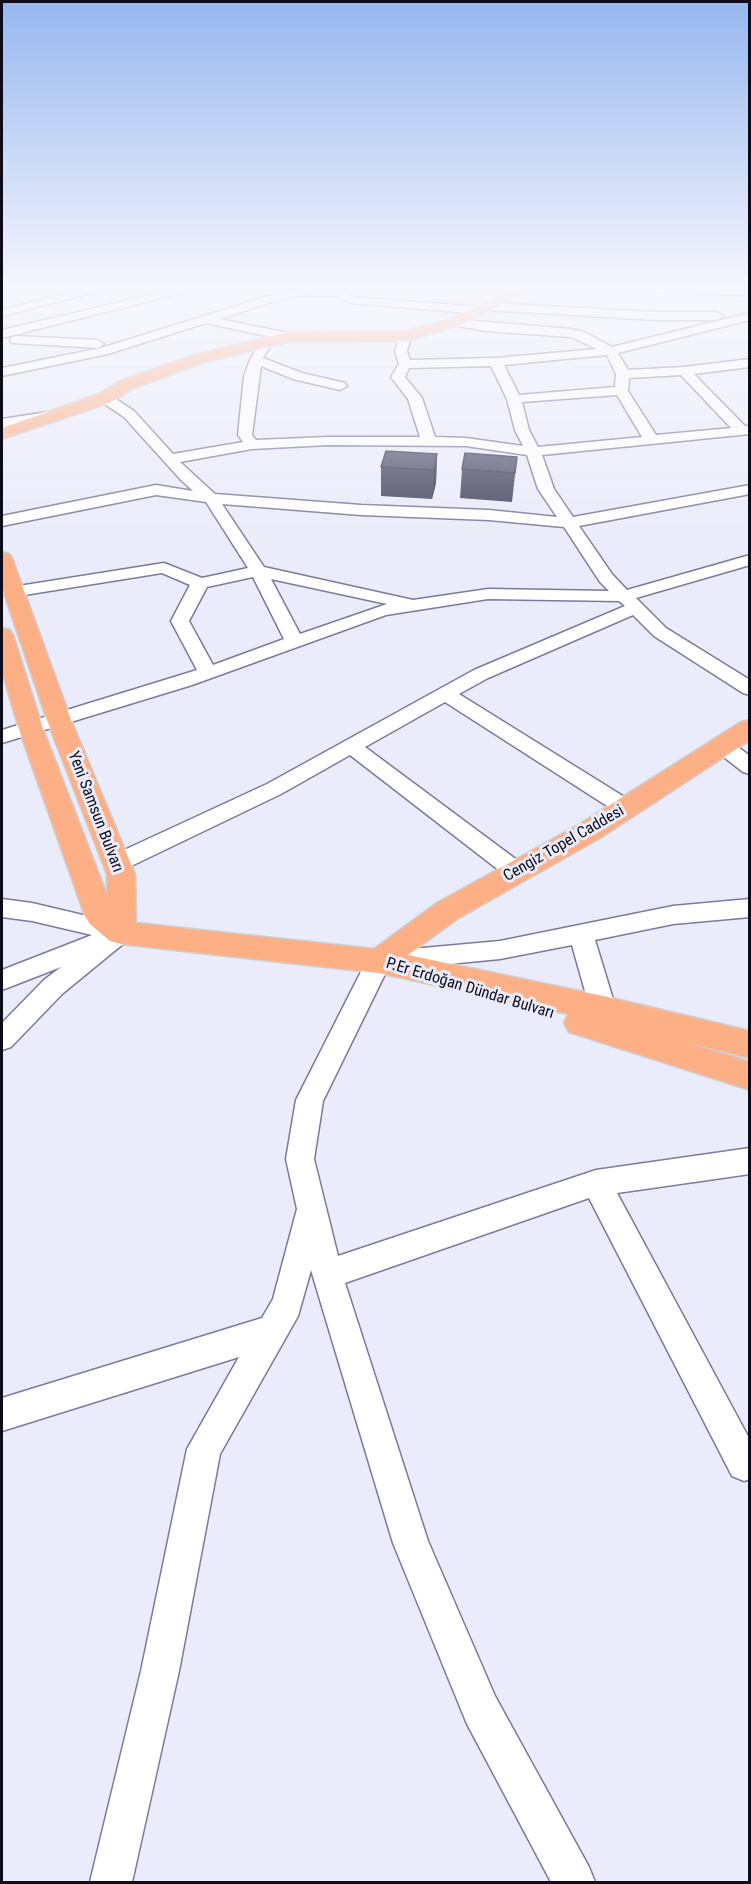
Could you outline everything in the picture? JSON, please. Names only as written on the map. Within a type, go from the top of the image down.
[{"type":"main road","points":[[2,435],[105,398],[128,384],[150,376]]},
{"type":"main road","name":"Yeni Samsun Bulvarı","points":[[2,558],[12,592],[59,720],[122,874],[121,933]]},
{"type":"main road","name":"Yeni Samsun Bulvarı","points":[[2,635],[8,672],[100,916],[121,933]]},
{"type":"main road","name":"Cengiz Topel Caddesi","points":[[379,960],[447,911],[626,808],[750,728]]},
{"type":"main road","points":[[121,933],[379,960]]},
{"type":"main road","name":"P.Er Erdoğan Dündar Bulvarı","points":[[379,960],[603,1009],[750,1046]]},
{"type":"main road","name":"P.Er Erdoğan Dündar Bulvarı","points":[[379,960],[750,1076]]},
{"type":"street","points":[[251,376],[245,435],[252,446]]},
{"type":"street","points":[[298,376],[340,386]]},
{"type":"street","points":[[399,376],[415,398],[429,442]]},
{"type":"street","points":[[502,376],[514,399],[522,430],[533,452],[546,489],[606,578],[660,632],[750,689]]},
{"type":"street","points":[[623,376],[621,391],[651,438]]},
{"type":"street","points":[[690,376],[745,430]]},
{"type":"street","points":[[514,399],[621,391]]},
{"type":"street","points":[[105,398],[129,414],[186,477],[211,498],[258,572],[295,642]]},
{"type":"street","points":[[2,423],[54,415]]},
{"type":"street","points":[[170,459],[252,446],[328,441],[466,442],[533,452],[745,430]]},
{"type":"street","points":[[2,521],[156,490],[211,498],[361,510],[489,515],[567,523],[615,516],[750,489]]},
{"type":"street","points":[[117,863],[274,789],[481,674],[630,602],[746,565]]},
{"type":"street","points":[[12,592],[164,568],[200,583],[258,572],[417,605]]},
{"type":"street","points":[[200,583],[180,621],[208,673]]},
{"type":"street","points":[[2,737],[208,673],[383,610],[488,594],[630,602]]},
{"type":"street","points":[[445,694],[626,808]]},
{"type":"street","points":[[351,746],[517,872]]},
{"type":"street","points":[[723,746],[750,767]]},
{"type":"street","points":[[2,908],[32,912],[121,933]]},
{"type":"street","points":[[574,1882],[481,1710],[411,1543],[327,1274],[311,1208],[300,1159],[310,1100],[379,960],[500,950],[673,915],[750,908]]},
{"type":"street","points":[[2,980],[121,933]]},
{"type":"street","points":[[2,1039],[53,987],[121,933]]},
{"type":"street","points":[[581,934],[603,1009]]},
{"type":"street","points":[[327,1274],[596,1183],[750,1161]]},
{"type":"street","points":[[596,1183],[748,1466]]},
{"type":"street","points":[[111,1882],[160,1671],[204,1449],[287,1305],[311,1208]]},
{"type":"street","points":[[2,1414],[272,1331]]},
{"type":"building","points":[[386,451],[437,454],[434,470],[381,467]]},
{"type":"building","points":[[465,453],[517,457],[515,473],[462,469]]}]
